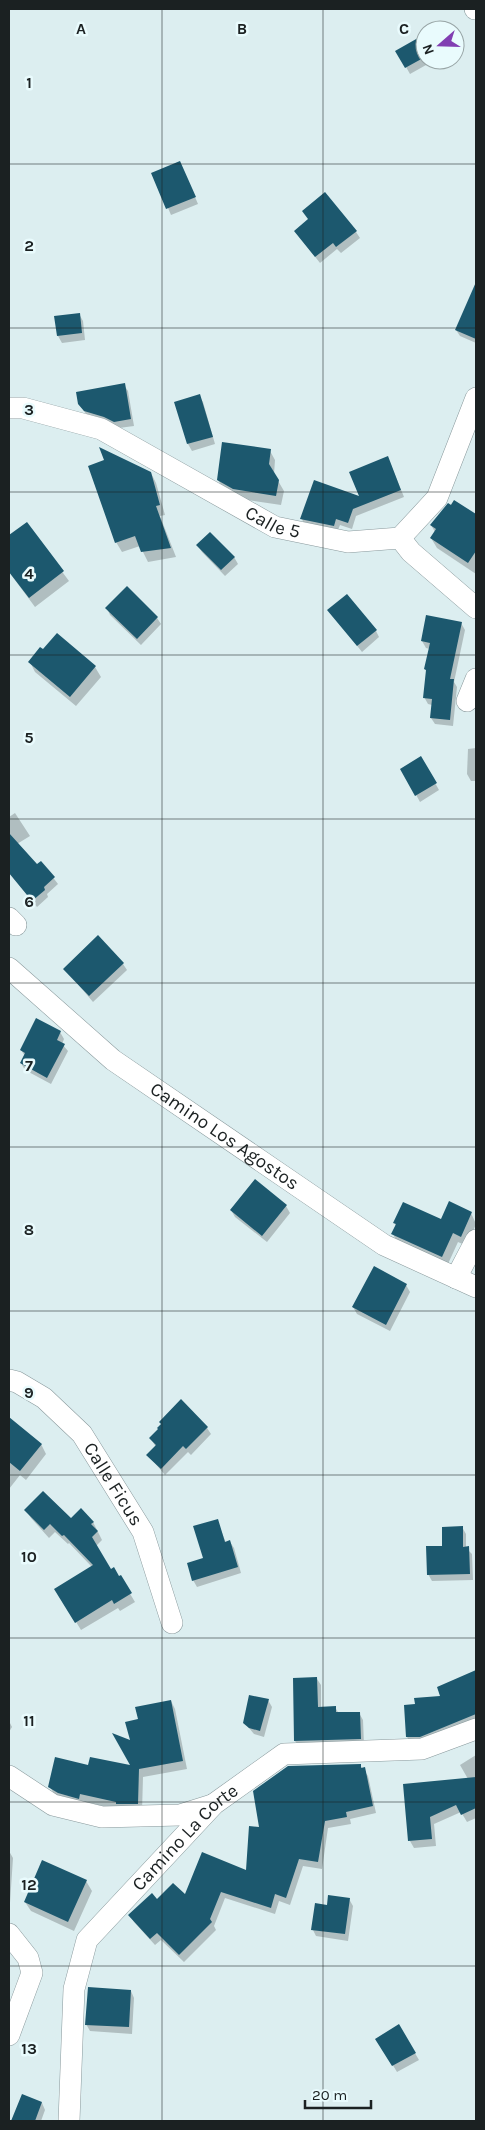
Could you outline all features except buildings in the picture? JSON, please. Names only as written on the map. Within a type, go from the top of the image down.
[{"type":"street","points":[[476,398],[438,498],[400,538],[411,552],[476,608]]},
{"type":"street","name":"Calle 5","points":[[9,408],[23,408],[101,429],[275,528],[348,542],[400,538]]},
{"type":"street","points":[[467,701],[476,679]]},
{"type":"street","name":"Camino Los Agostos","points":[[9,968],[113,1060],[384,1245],[456,1278]]},
{"type":"street","points":[[476,1240],[456,1278],[476,1287]]},
{"type":"street","name":"Calle Ficus","points":[[9,1380],[17,1382],[44,1398],[82,1434],[143,1532],[172,1623]]},
{"type":"street","name":"Camino La Corte","points":[[69,2121],[74,1989],[87,1940],[214,1804],[284,1754],[422,1749],[476,1729]]},
{"type":"street","points":[[9,1776],[53,1805],[102,1817],[180,1815],[214,1804]]},
{"type":"street","points":[[9,1934],[28,1958],[32,1973],[9,2035]]}]
